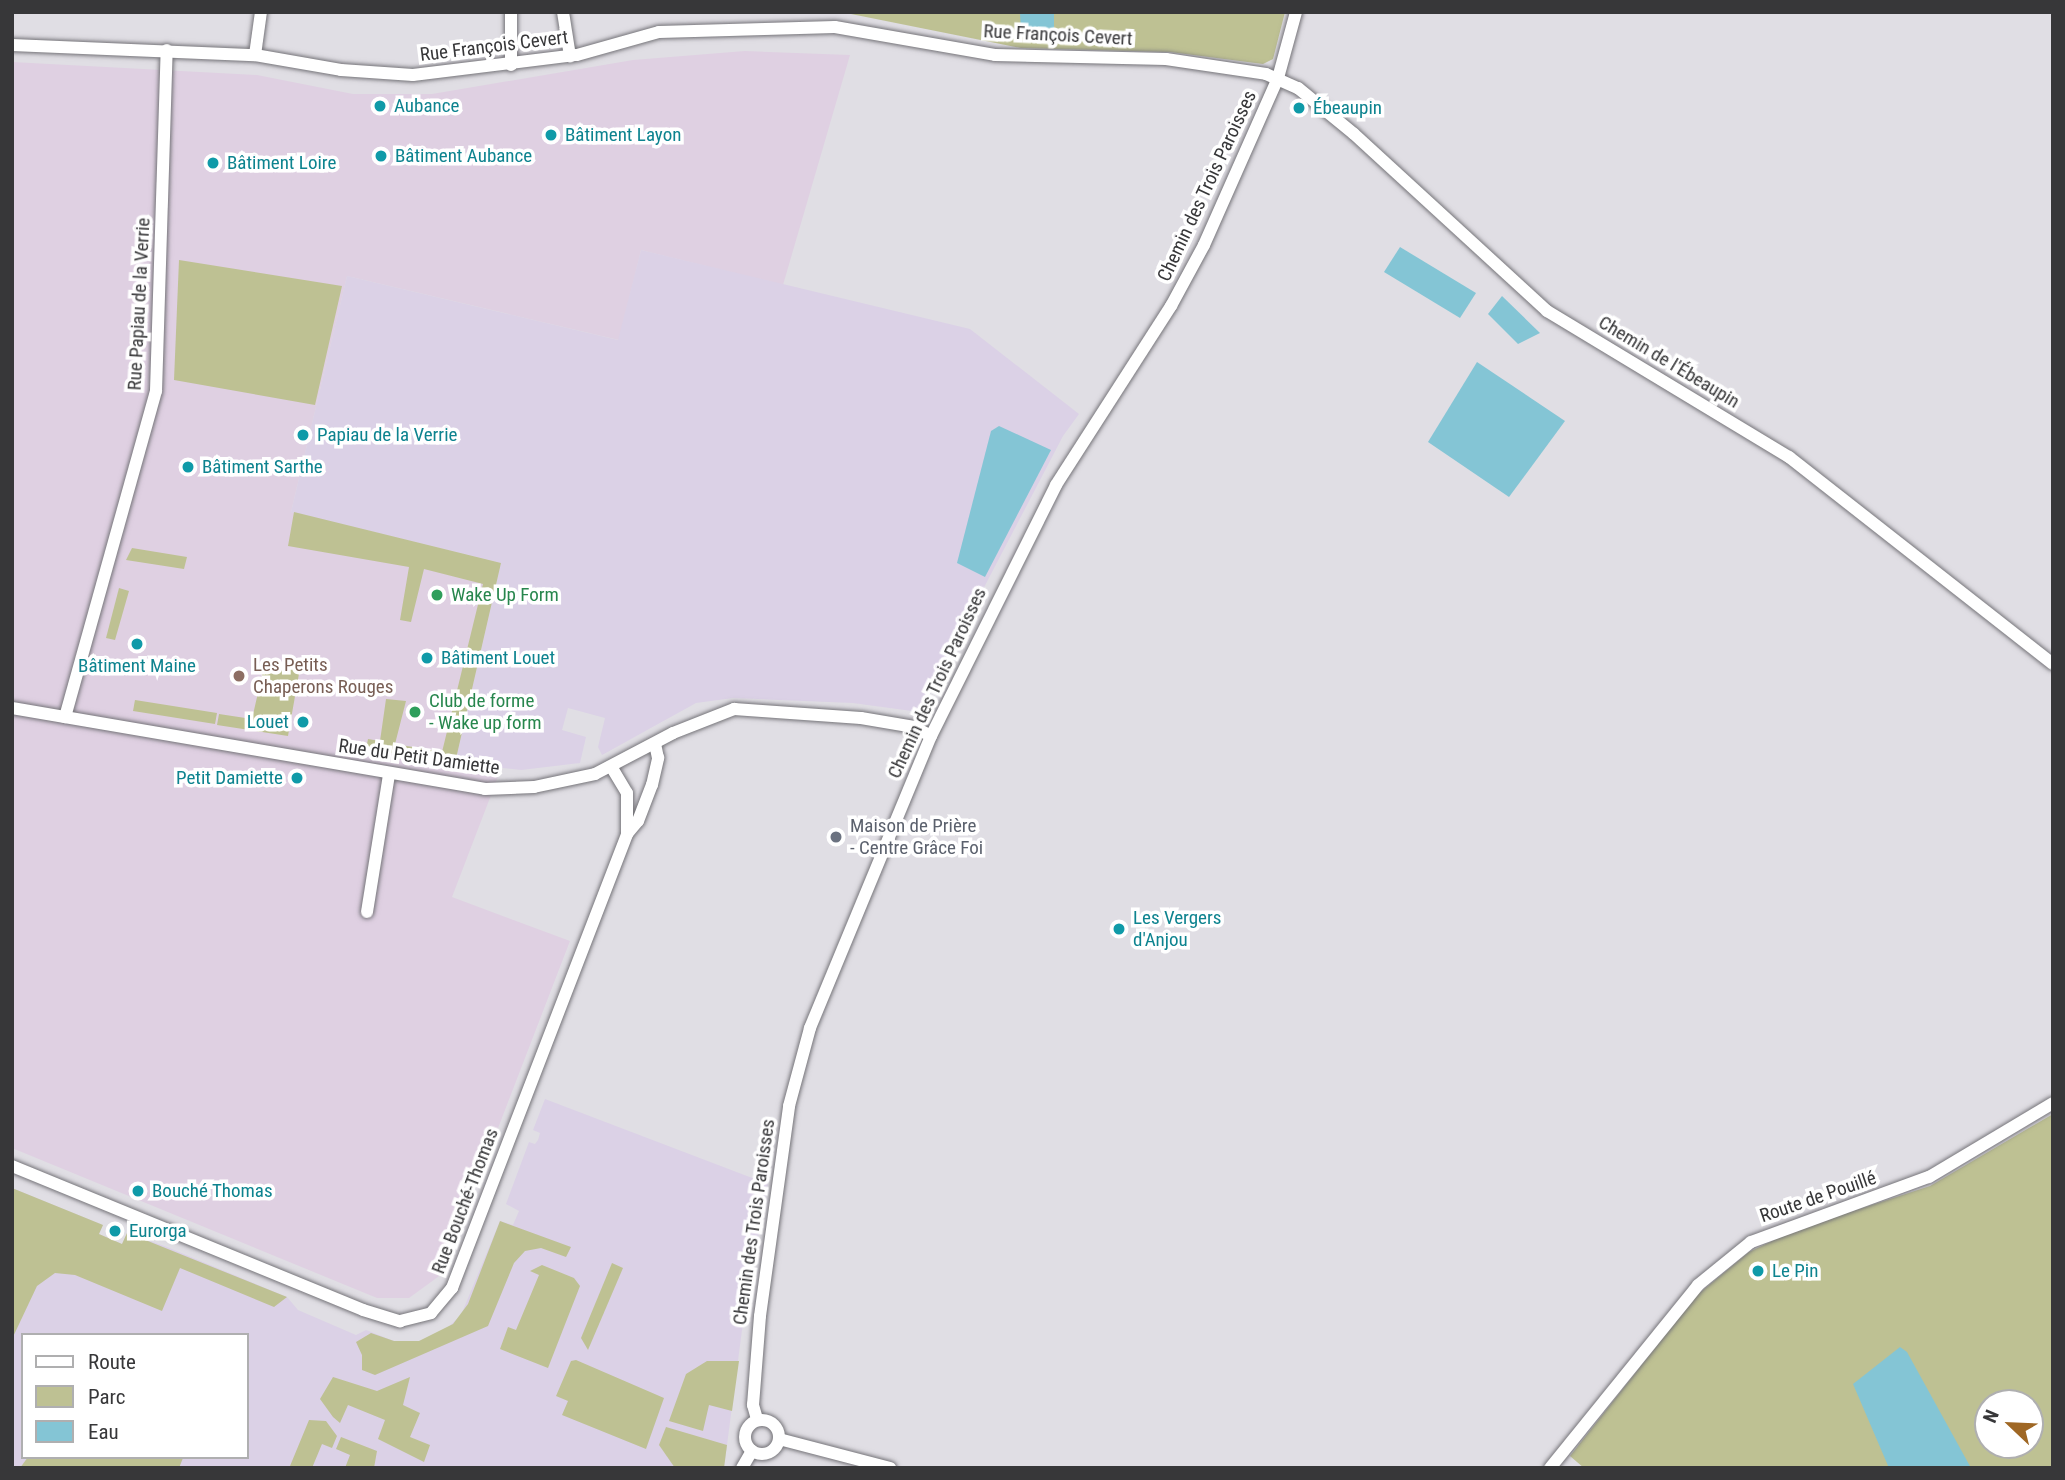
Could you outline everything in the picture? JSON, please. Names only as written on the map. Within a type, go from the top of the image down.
[{"type":"street","points":[[254,55],[261,12]]},
{"type":"street","points":[[511,12],[511,65]]},
{"type":"street","points":[[564,12],[570,56]]},
{"type":"street","name":"Chemin des Trois Paroisses","points":[[757,1419],[753,1405],[760,1316],[789,1105],[810,1028],[930,736],[1056,485],[1198,257],[1278,78],[1296,12]]},
{"type":"street","name":"Rue François Cevert","points":[[12,45],[254,55],[387,75],[454,73],[570,56],[659,32],[835,27],[995,55],[1166,59],[1238,67],[1278,78]]},
{"type":"street","name":"Rue Papiau de la Verrie","points":[[65,717],[156,390],[167,50]]},
{"type":"street","name":"Chemin de l'Ébeaupin","points":[[1278,78],[1298,88],[1354,134],[1530,298],[1789,457],[2053,664]]},
{"type":"street","name":"Rue du Petit Damiette","points":[[12,708],[389,774],[510,789],[575,780],[611,766],[724,711],[742,709],[888,722],[930,736]]},
{"type":"street","name":"Rue Bouché-Thomas","points":[[12,1166],[363,1310],[401,1321],[431,1313],[452,1288],[627,834],[638,821],[652,785],[658,758],[654,744]]},
{"type":"street","name":"Rue Bouché-Thomas","points":[[611,766],[627,793],[627,834]]},
{"type":"street","points":[[367,912],[389,774]]},
{"type":"street","name":"Route de Pouillé","points":[[1550,1468],[1698,1284],[1742,1248],[1794,1223],[1928,1177],[2053,1103]]},
{"type":"street","points":[[752,1451],[744,1436],[748,1426],[757,1419],[774,1423],[779,1439]]},
{"type":"street","points":[[752,1451],[768,1453],[779,1439]]},
{"type":"street","points":[[779,1439],[890,1468]]},
{"type":"street","points":[[742,1468],[752,1451]]},
{"type":"shaded area","points":[[745,51],[850,55],[783,285],[641,250],[619,340],[347,276],[291,512],[501,563],[455,763],[501,769],[452,897],[570,941],[442,1274],[409,1298],[377,1298],[12,1148],[12,62],[257,75],[353,94],[432,94],[633,60]]},
{"type":"shaded area","points":[[641,250],[970,329],[1079,414],[1063,436],[919,712],[853,703],[733,698],[696,703],[602,755],[598,747],[605,718],[568,708],[562,730],[586,737],[580,763],[521,770],[455,763],[501,563],[291,512],[347,276],[618,340]]},
{"type":"shaded area","points":[[545,1099],[768,1184],[745,1307],[724,1468],[12,1468],[12,1188],[103,1225],[99,1234],[122,1244],[127,1233],[167,1247],[287,1297],[298,1310],[356,1335],[366,1330],[394,1341],[419,1341],[443,1332],[461,1315],[500,1221],[513,1225],[519,1211],[506,1204],[529,1142],[535,1144],[540,1133],[533,1130]]},
{"type":"green space","points":[[1285,12],[1273,59],[1263,64],[1170,52],[1021,48],[846,13]]},
{"type":"green space","points":[[179,260],[342,286],[315,405],[174,380]]},
{"type":"green space","points":[[294,512],[501,563],[455,763],[366,749],[368,739],[380,741],[386,699],[406,701],[395,744],[442,752],[483,584],[424,569],[411,622],[400,620],[409,567],[288,546]]},
{"type":"green space","points":[[132,548],[187,557],[184,569],[126,560]]},
{"type":"green space","points":[[119,588],[129,591],[115,640],[106,638]]},
{"type":"green space","points":[[265,662],[300,668],[288,736],[217,725],[219,714],[252,719]]},
{"type":"green space","points":[[135,700],[217,713],[215,724],[133,711]]},
{"type":"green space","points":[[2053,1114],[2053,1468],[1584,1468],[1570,1456],[1696,1296],[1749,1252],[1795,1230],[1930,1186]]},
{"type":"green space","points":[[12,1188],[103,1225],[99,1234],[122,1244],[127,1233],[287,1297],[274,1307],[180,1268],[162,1311],[75,1275],[55,1273],[37,1286],[12,1339]]},
{"type":"green space","points":[[500,1221],[571,1247],[566,1257],[541,1248],[525,1251],[514,1263],[488,1326],[375,1375],[362,1370],[362,1355],[356,1342],[371,1333],[394,1341],[419,1341],[453,1324],[468,1304]]},
{"type":"green space","points":[[612,1263],[623,1268],[588,1350],[581,1338]]},
{"type":"green space","points":[[542,1265],[574,1278],[580,1286],[548,1368],[500,1349],[508,1327],[516,1330],[539,1275],[530,1271]]},
{"type":"green space","points":[[576,1360],[664,1398],[646,1449],[562,1415],[568,1401],[556,1396],[571,1361]]},
{"type":"green space","points":[[707,1361],[739,1361],[732,1411],[709,1405],[703,1431],[669,1421],[686,1374]]},
{"type":"green space","points":[[333,1377],[377,1391],[410,1377],[403,1405],[420,1413],[410,1437],[430,1445],[424,1462],[378,1439],[385,1420],[348,1405],[340,1423],[333,1417],[320,1399]]},
{"type":"green space","points":[[309,1420],[326,1421],[337,1436],[332,1448],[322,1444],[312,1468],[295,1468],[290,1466]]},
{"type":"green space","points":[[666,1427],[727,1445],[724,1468],[675,1468],[659,1445]]},
{"type":"green space","points":[[341,1437],[377,1451],[374,1468],[345,1468],[350,1455],[336,1449]]},
{"type":"green space","points":[[27,1459],[183,1459],[179,1468],[20,1468]]},
{"type":"water","points":[[1020,12],[1054,12],[1054,28],[1021,33]]},
{"type":"water","points":[[1400,247],[1476,293],[1460,318],[1384,272]]},
{"type":"water","points":[[1502,296],[1540,333],[1518,344],[1488,314]]},
{"type":"water","points":[[1477,362],[1565,421],[1509,497],[1428,442]]},
{"type":"water","points":[[999,426],[1051,450],[985,577],[957,563],[991,431]]},
{"type":"water","points":[[1900,1347],[1907,1352],[1971,1468],[1889,1468],[1853,1384]]},
{"type":"place","name":"Aubance","points":[[380,106]]},
{"type":"place","name":"Ébeaupin","points":[[1299,108]]},
{"type":"place","name":"Bâtiment Layon","points":[[551,135]]},
{"type":"place","name":"Bâtiment Aubance","points":[[381,156]]},
{"type":"place","name":"Bâtiment Loire","points":[[213,163]]},
{"type":"place","name":"Papiau de la Verrie","points":[[303,435]]},
{"type":"place","name":"Bâtiment Sarthe","points":[[188,467]]},
{"type":"place","name":"Wake Up Form","points":[[437,595]]},
{"type":"place","name":"Bâtiment Maine","points":[[137,644]]},
{"type":"place","name":"Bâtiment Louet","points":[[427,658]]},
{"type":"place","name":"Les Petits Chaperons Rouges","points":[[239,676]]},
{"type":"place","name":"Club de forme - Wake up form","points":[[415,712]]},
{"type":"place","name":"Louet","points":[[303,722]]},
{"type":"place","name":"Petit Damiette","points":[[297,778]]},
{"type":"place","name":"Maison de Prière - Centre Grâce Foi","points":[[836,837]]},
{"type":"place","name":"Les Vergers d'Anjou","points":[[1119,929]]},
{"type":"place","name":"Bouché Thomas","points":[[138,1191]]},
{"type":"place","name":"Eurorga","points":[[115,1231]]},
{"type":"place","name":"Le Pin","points":[[1758,1271]]}]
